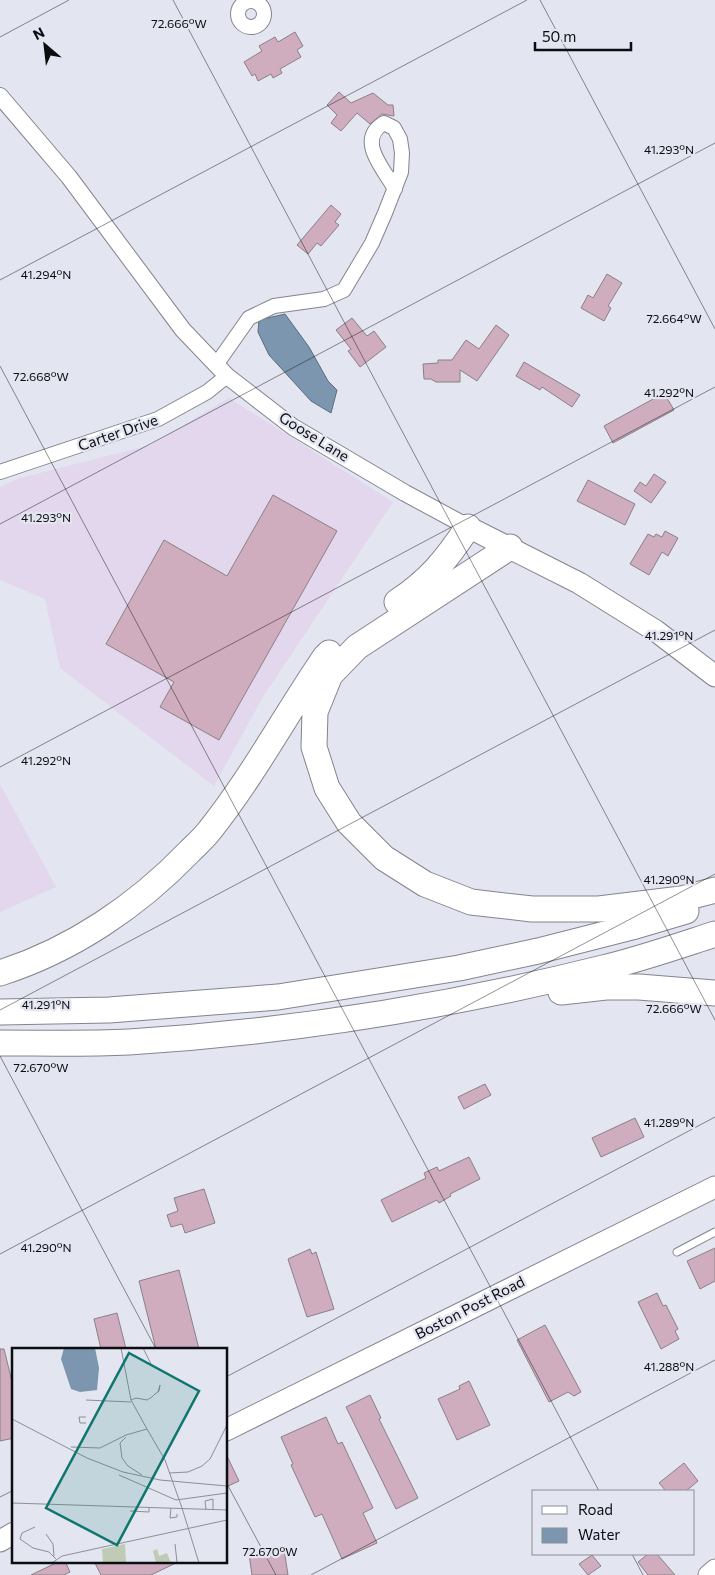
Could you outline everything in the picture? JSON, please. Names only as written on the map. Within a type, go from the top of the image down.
[{"type":"highway","points":[[0,973],[19,967],[66,945],[120,914],[169,873],[210,831],[248,778],[325,657],[354,631],[418,588],[446,559],[468,527]]},
{"type":"highway","points":[[510,547],[357,647],[330,675],[315,712],[314,747],[327,788],[349,823],[384,858],[425,884],[471,902],[532,909],[599,910],[681,899],[715,890]]},
{"type":"highway","points":[[0,1012],[108,1010],[278,997],[460,968],[521,955],[632,927],[715,902]]},
{"type":"highway","points":[[0,1043],[127,1042],[242,1033],[346,1020],[432,1006],[528,986],[605,968],[715,934]]},
{"type":"highway","points":[[432,1006],[606,987],[638,987],[715,993]]},
{"type":"main road","name":"Goose Lane","points":[[468,527],[579,583],[656,631],[715,676]]},
{"type":"main road","name":"Boston Post Road","points":[[228,1429],[714,1191]]},
{"type":"main road","points":[[0,1541],[12,1534]]},
{"type":"main road","points":[[708,1575],[715,1569]]},
{"type":"street","name":"Goose Lane","points":[[0,96],[68,177],[183,330],[221,371],[293,427],[405,493],[468,527]]},
{"type":"street","name":"Carter Drive","points":[[0,472],[158,420],[207,392],[221,371],[249,318],[274,306],[324,299],[344,290],[372,243],[395,189]]},
{"type":"lane","points":[[677,1252],[715,1232]]},
{"type":"shaded area","points":[[229,398],[393,502],[264,695],[214,786],[60,668],[45,599],[0,580],[0,487],[20,478],[151,445]]},
{"type":"shaded area","points":[[0,784],[56,887],[0,912]]},
{"type":"water","points":[[285,314],[309,347],[328,381],[337,390],[331,413],[311,401],[269,355],[258,332],[259,320]]},
{"type":"building","points":[[295,32],[303,46],[297,50],[301,57],[280,69],[282,73],[273,78],[271,74],[258,81],[255,74],[252,76],[244,62],[262,51],[259,46],[275,37],[278,42]]},
{"type":"building","points":[[339,92],[351,103],[373,93],[388,105],[393,105],[394,116],[382,114],[370,124],[357,113],[341,131],[331,123],[337,115],[327,105]]},
{"type":"building","points":[[331,205],[341,214],[335,222],[339,225],[321,246],[317,243],[308,254],[297,245]]},
{"type":"building","points":[[607,274],[622,283],[608,306],[611,308],[604,321],[581,308],[588,295],[593,298]]},
{"type":"building","points":[[352,318],[367,336],[374,331],[386,347],[360,367],[348,351],[351,349],[336,330]]},
{"type":"building","points":[[496,325],[509,335],[477,381],[460,370],[460,382],[436,382],[431,379],[424,379],[423,364],[438,363],[438,360],[452,360],[466,340],[479,349]]},
{"type":"building","points":[[524,362],[580,395],[572,407],[542,387],[540,390],[516,376]]},
{"type":"building","points":[[664,393],[674,410],[613,443],[604,426]]},
{"type":"building","points":[[654,474],[666,482],[651,503],[634,491],[640,482],[646,486]]},
{"type":"building","points":[[588,480],[635,504],[625,525],[577,501]]},
{"type":"building","points":[[273,495],[337,531],[219,740],[160,707],[174,682],[106,644],[164,540],[227,576]]},
{"type":"building","points":[[665,531],[678,538],[668,556],[662,552],[649,575],[630,564],[648,534],[654,537],[656,534],[662,537]]},
{"type":"building","points":[[485,1084],[491,1095],[464,1109],[458,1097]]},
{"type":"building","points":[[635,1118],[644,1137],[601,1157],[592,1138]]},
{"type":"building","points":[[469,1157],[480,1179],[450,1194],[451,1196],[439,1203],[437,1200],[392,1222],[381,1200],[426,1178],[424,1173],[437,1167],[439,1171]]},
{"type":"building","points":[[204,1189],[215,1223],[185,1233],[182,1224],[171,1227],[167,1215],[178,1211],[174,1198]]},
{"type":"building","points":[[715,1248],[715,1281],[700,1289],[687,1261]]},
{"type":"building","points":[[310,1249],[312,1254],[316,1252],[334,1309],[307,1317],[288,1259]]},
{"type":"building","points":[[179,1270],[199,1348],[156,1348],[139,1281]]},
{"type":"building","points":[[657,1293],[663,1306],[666,1305],[678,1329],[675,1331],[679,1339],[661,1349],[638,1302]]},
{"type":"building","points":[[117,1313],[126,1348],[101,1348],[94,1319]]},
{"type":"building","points":[[545,1325],[581,1392],[574,1396],[568,1392],[549,1402],[517,1340]]},
{"type":"building","points":[[0,1349],[4,1349],[12,1382],[12,1438],[0,1441]]},
{"type":"building","points":[[469,1381],[490,1425],[457,1440],[438,1399],[460,1389],[459,1386]]},
{"type":"building","points":[[370,1395],[381,1418],[379,1419],[418,1498],[396,1509],[346,1407]]},
{"type":"building","points":[[326,1417],[338,1444],[342,1442],[373,1508],[363,1513],[377,1543],[342,1559],[322,1514],[315,1517],[291,1465],[293,1464],[281,1437]]},
{"type":"building","points":[[228,1458],[239,1481],[228,1486]]},
{"type":"building","points":[[684,1463],[698,1481],[687,1490],[665,1490],[659,1483]]},
{"type":"building","points":[[284,1549],[288,1575],[252,1575],[249,1554]]},
{"type":"building","points":[[592,1555],[601,1566],[588,1575],[579,1564]]},
{"type":"building","points":[[647,1555],[658,1555],[675,1575],[648,1575],[638,1562]]},
{"type":"building","points":[[58,1562],[65,1562],[70,1572],[64,1575],[31,1575]]},
{"type":"building","points":[[94,1562],[178,1562],[151,1575],[101,1575]]}]
